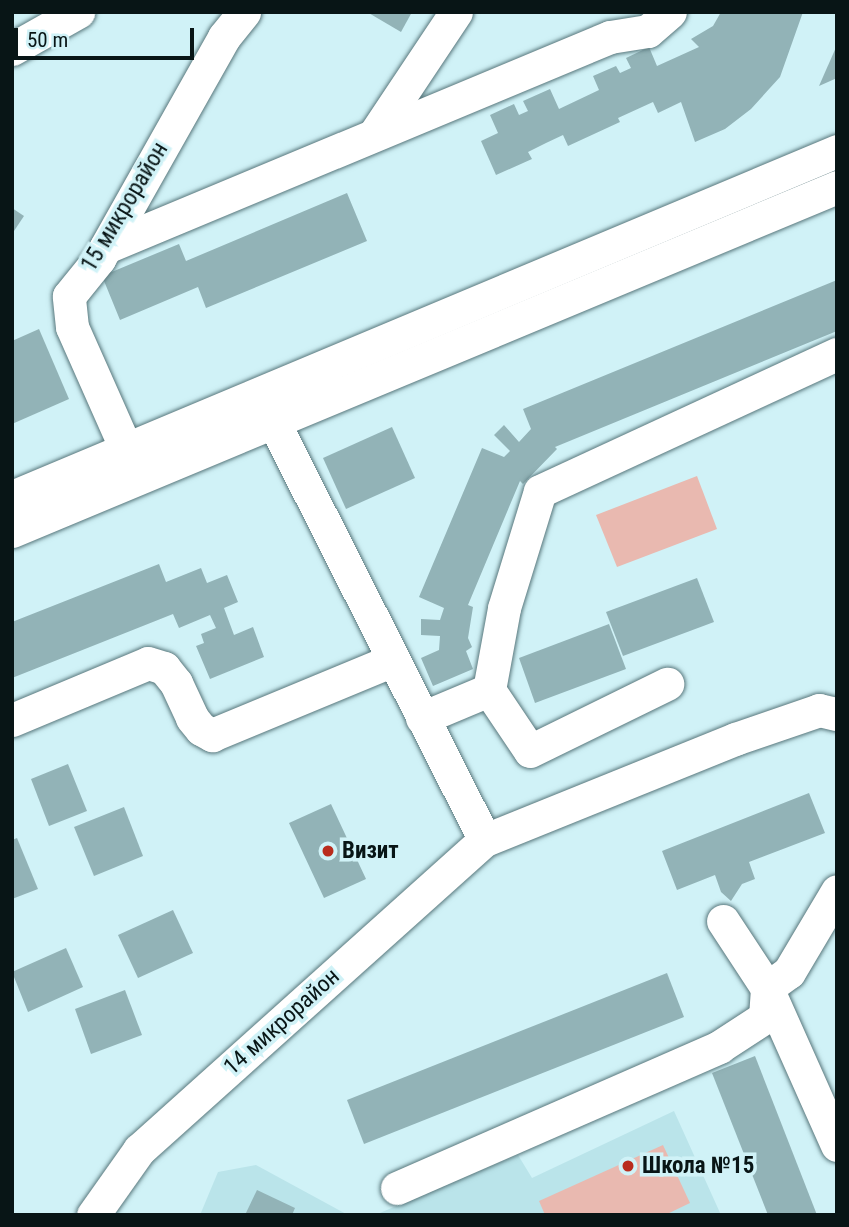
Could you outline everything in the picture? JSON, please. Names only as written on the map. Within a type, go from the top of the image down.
[{"type":"street","points":[[12,49],[78,12]]},
{"type":"street","points":[[376,132],[456,12]]},
{"type":"street","points":[[106,247],[376,132],[610,37],[648,31],[670,12]]},
{"type":"street","name":"15 микрорайон","points":[[132,463],[72,327],[69,296],[106,247],[224,37],[242,13]]},
{"type":"street","points":[[12,531],[259,392],[837,151]]},
{"type":"street","points":[[12,497],[273,423],[837,187]]},
{"type":"street","points":[[667,684],[530,751],[489,690],[504,608],[540,491],[837,354]]},
{"type":"street","points":[[259,392],[485,840],[735,740],[819,710],[837,714]]},
{"type":"street","points":[[12,720],[148,663],[164,668],[176,683],[192,718],[201,729],[212,735],[393,660]]},
{"type":"street","points":[[422,718],[489,690]]},
{"type":"street","name":"14 микрорайон","points":[[93,1215],[139,1150],[485,840]]},
{"type":"street","points":[[767,988],[789,972],[837,891]]},
{"type":"street","points":[[723,921],[767,988],[837,1145]]},
{"type":"street","points":[[397,1188],[719,1047],[765,1017],[767,988]]},
{"type":"shaded area","points":[[697,476],[717,529],[617,567],[596,515]]},
{"type":"shaded area","name":"Школа №15","points":[[674,1111],[721,1215],[375,1215],[518,1155],[532,1178]]},
{"type":"shaded area","points":[[663,1145],[690,1203],[665,1215],[545,1215],[539,1201]]},
{"type":"shaded area","points":[[256,1165],[348,1215],[200,1215],[218,1172]]},
{"type":"building","points":[[367,12],[412,12],[401,32]]},
{"type":"building","points":[[721,12],[803,12],[780,77],[751,109],[725,129],[695,142],[681,102],[658,113],[653,102],[618,118],[620,122],[568,146],[563,135],[528,152],[532,159],[496,175],[481,141],[498,133],[490,115],[514,104],[519,115],[528,111],[523,101],[550,89],[559,109],[599,90],[593,76],[616,66],[620,73],[631,68],[626,58],[649,47],[657,66],[699,47],[691,39],[713,26]]},
{"type":"building","points":[[837,45],[837,78],[819,86]]},
{"type":"building","points":[[347,193],[367,241],[206,308],[198,287],[120,320],[102,276],[179,244],[186,261]]},
{"type":"building","points":[[12,208],[24,216],[12,234]]},
{"type":"building","points":[[837,280],[837,331],[555,447],[557,449],[523,484],[520,481],[468,605],[473,607],[468,638],[472,647],[466,651],[473,669],[433,686],[421,658],[439,650],[440,636],[421,635],[421,619],[440,620],[444,608],[419,597],[482,448],[504,457],[510,451],[494,435],[504,425],[519,442],[531,429],[523,409]]},
{"type":"building","points":[[39,329],[69,399],[12,424],[12,341]]},
{"type":"building","points":[[392,427],[415,478],[346,509],[323,458]]},
{"type":"building","points":[[159,564],[166,582],[201,568],[207,583],[227,575],[238,602],[224,608],[234,635],[253,627],[264,657],[210,679],[196,646],[204,643],[201,634],[216,628],[210,615],[179,628],[173,614],[12,678],[12,622]]},
{"type":"building","points":[[697,578],[714,622],[623,656],[606,612]]},
{"type":"building","points":[[609,624],[626,669],[535,703],[519,658]]},
{"type":"building","points":[[68,764],[87,811],[49,826],[31,779]]},
{"type":"building","points":[[809,793],[825,833],[749,862],[755,879],[742,884],[731,901],[721,892],[715,875],[677,890],[662,851]]},
{"type":"building","name":"Визит","points":[[331,804],[366,879],[324,898],[289,823]]},
{"type":"building","points":[[124,807],[143,856],[94,876],[74,827]]},
{"type":"building","points":[[17,838],[38,889],[12,899],[12,840]]},
{"type":"building","points":[[173,910],[193,953],[138,978],[118,935]]},
{"type":"building","points":[[66,948],[83,987],[28,1012],[12,972]]},
{"type":"building","points":[[667,973],[684,1017],[364,1144],[347,1100]]},
{"type":"building","points":[[125,990],[142,1035],[91,1054],[75,1009]]},
{"type":"building","points":[[755,1056],[817,1215],[768,1215],[712,1073]]},
{"type":"building","points":[[257,1190],[295,1208],[292,1215],[245,1215]]},
{"type":"place","name":"Визит","points":[[328,851]]},
{"type":"place","name":"Школа №15","points":[[628,1166]]}]
